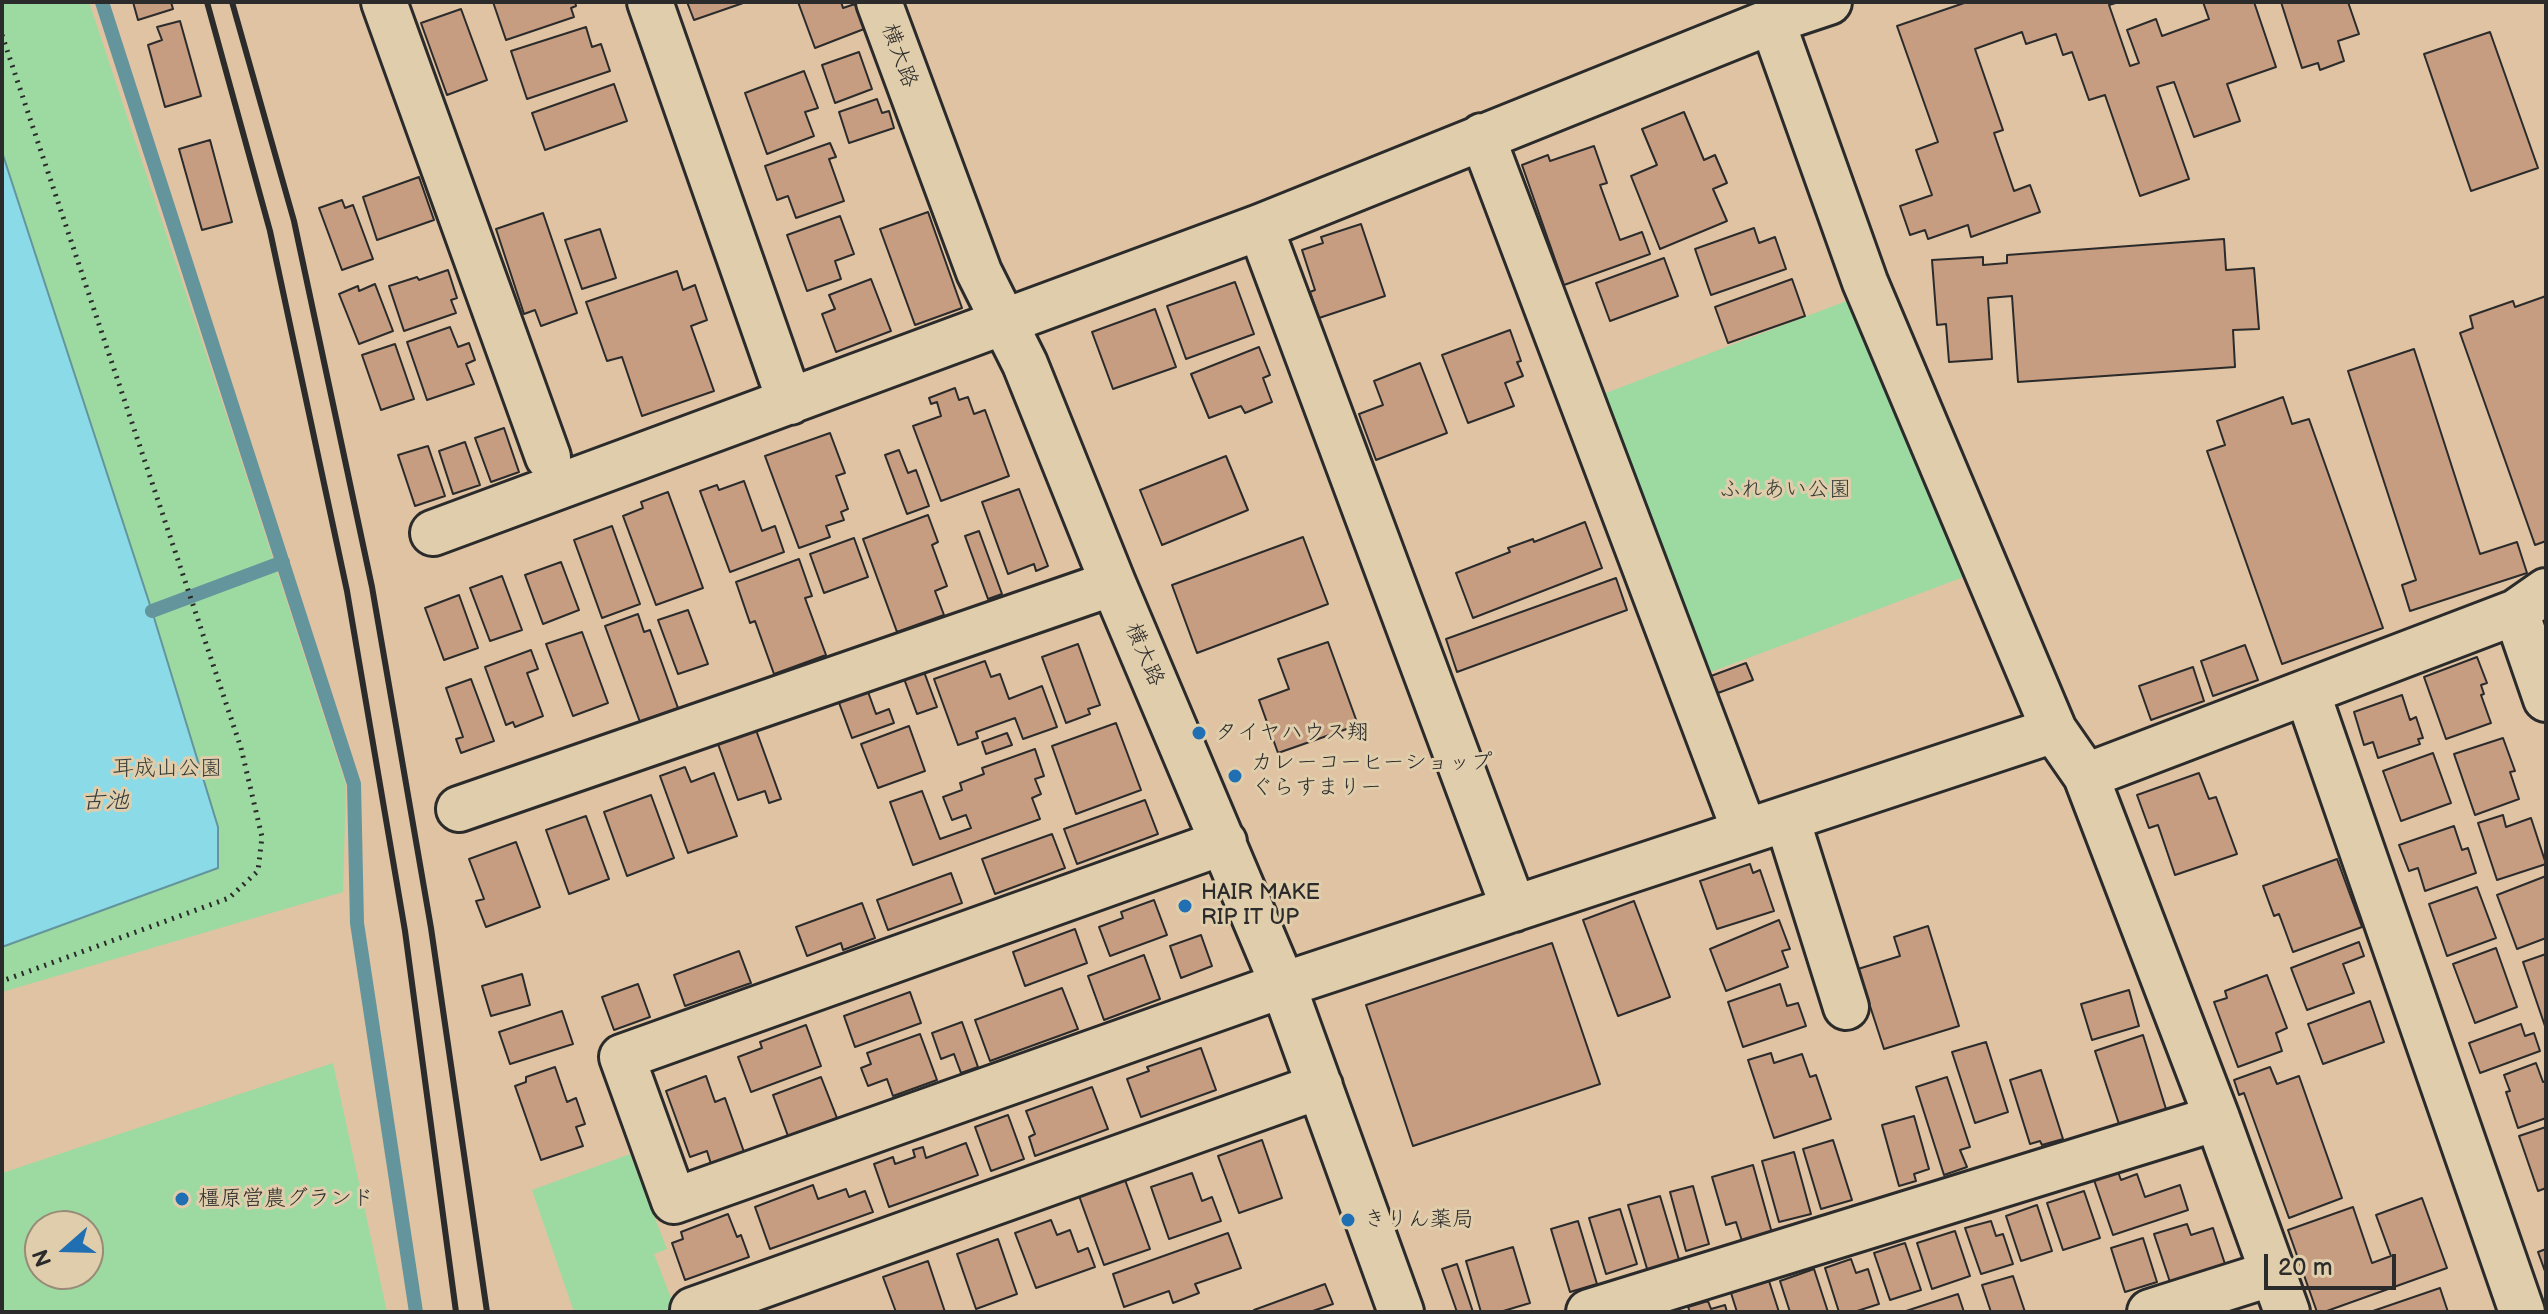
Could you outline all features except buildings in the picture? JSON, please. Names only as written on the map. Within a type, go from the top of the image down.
[{"type":"street","points":[[384,2],[548,457]]},
{"type":"street","points":[[650,2],[790,402]]},
{"type":"street","name":"横大路","points":[[879,2],[979,272],[1025,364],[1113,583],[1283,985],[1401,1312]]},
{"type":"street","points":[[433,533],[1260,227],[1772,21],[1829,2]]},
{"type":"street","points":[[1772,21],[1865,282],[2054,730],[2086,776],[2280,1292],[2150,1312]]},
{"type":"street","points":[[1482,136],[1745,832]]},
{"type":"street","points":[[1260,227],[1514,909]]},
{"type":"street","points":[[459,809],[1113,583]]},
{"type":"street","points":[[2086,776],[2531,602],[2546,699]]},
{"type":"street","points":[[2307,692],[2522,1312]]},
{"type":"street","points":[[1224,842],[622,1057],[674,1201],[1283,985],[2054,730]]},
{"type":"street","points":[[1787,819],[1846,1007]]},
{"type":"street","points":[[693,1310],[1320,1086]]},
{"type":"street","points":[[1589,1312],[2217,1118]]},
{"type":"path","points":[[2,35],[241,748],[262,837],[258,871],[229,898],[2,981]]},
{"type":"green space","name":"耳成山公園","points":[[2,2],[89,2],[346,785],[343,892],[2,992]]},
{"type":"green space","name":"ふれあい公園","points":[[1862,295],[1969,575],[1703,675],[1598,396]]},
{"type":"green space","name":"橿原営農グランド","points":[[333,1063],[387,1312],[2,1312],[2,1173]]},
{"type":"green space","points":[[630,1154],[667,1249],[654,1254],[676,1311],[574,1312],[532,1190]]},
{"type":"water","name":"古池","points":[[2,152],[152,611],[218,827],[218,868],[2,947]]},
{"type":"waterway","points":[[102,2],[354,784],[357,923],[416,1312]]},
{"type":"waterway","points":[[152,611],[283,562]]},
{"type":"railway","points":[[207,2],[270,231],[347,591],[405,931],[456,1312]]},
{"type":"railway","points":[[232,2],[294,221],[372,587],[431,928],[487,1312]]},
{"type":"place","name":"タイヤハウス翔","points":[[1199,733]]},
{"type":"place","name":"カレーコーヒーショップ ぐらすまりー","points":[[1235,776]]},
{"type":"place","name":"HAIR MAKE RIP IT UP","points":[[1185,906]]},
{"type":"place","name":"橿原営農グランド","points":[[182,1199]]},
{"type":"place","name":"きりん薬局","points":[[1348,1220]]}]
